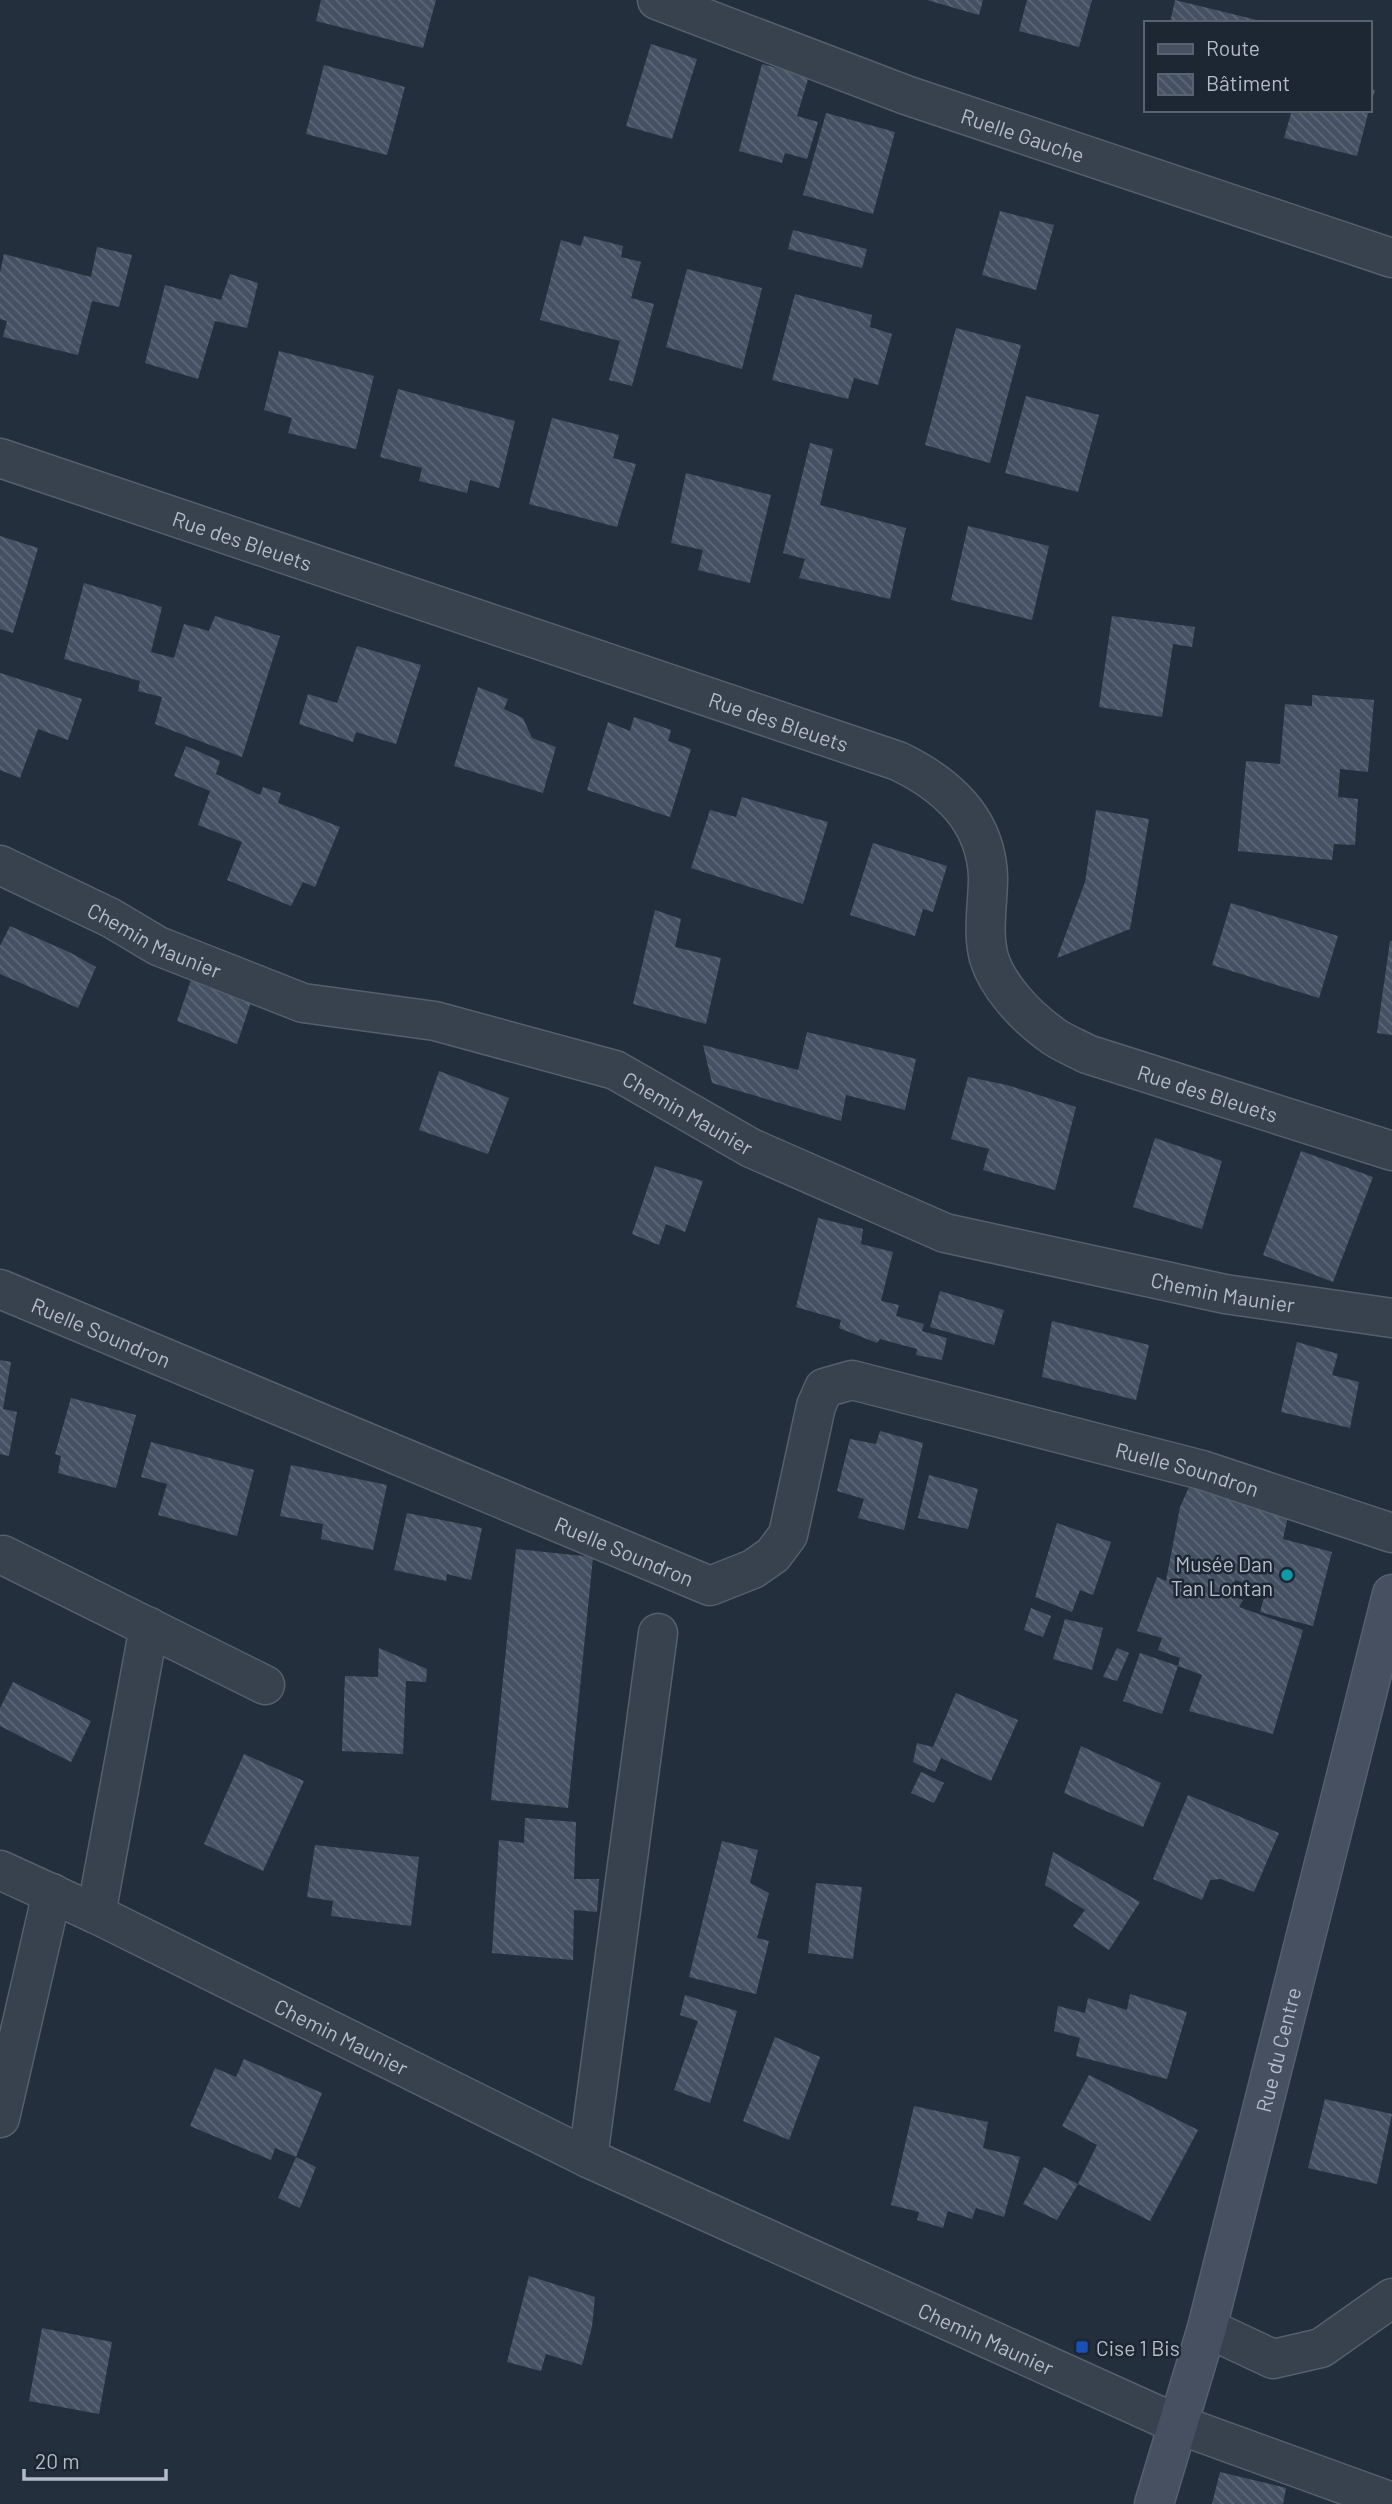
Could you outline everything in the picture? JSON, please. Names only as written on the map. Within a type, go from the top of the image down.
[{"type":"street","name":"Ruelle Gauche","points":[[657,0],[906,95],[1392,258]]},
{"type":"street","name":"Rue des Bleuets","points":[[0,458],[898,761],[925,774],[950,794],[971,820],[983,845],[988,875],[986,935],[989,958],[999,982],[1050,1034],[1087,1054],[1392,1151]]},
{"type":"street","name":"Chemin Maunier","points":[[0,865],[111,918],[158,946],[303,1003],[435,1021],[615,1070],[751,1148],[945,1233],[1225,1294],[1392,1318]]},
{"type":"street","name":"Ruelle Soundron","points":[[0,1289],[710,1586],[753,1569],[773,1555],[788,1535],[816,1406],[824,1388],[852,1380],[1202,1470],[1392,1533]]},
{"type":"street","points":[[3,1555],[265,1685]]},
{"type":"street","name":"Rue du Centre","points":[[1154,2504],[1206,2328],[1392,1594]]},
{"type":"street","points":[[96,1914],[149,1627]]},
{"type":"street","points":[[588,2158],[658,1633]]},
{"type":"street","name":"Chemin Maunier","points":[[0,1870],[96,1914],[588,2158],[1177,2424],[1392,2502]]},
{"type":"street","points":[[0,2118],[52,1893]]},
{"type":"street","points":[[1206,2328],[1273,2359],[1321,2348],[1392,2298]]},
{"type":"building","points":[[321,0],[436,0],[423,48],[316,21]]},
{"type":"building","points":[[927,0],[983,0],[979,15]]},
{"type":"building","points":[[1027,0],[1092,0],[1079,47],[1019,31]]},
{"type":"building","points":[[1175,0],[1261,21],[1170,21]]},
{"type":"building","points":[[651,44],[697,59],[672,139],[626,126]]},
{"type":"building","points":[[762,64],[809,76],[797,116],[818,122],[807,159],[785,153],[782,163],[739,151]]},
{"type":"building","points":[[324,65],[405,87],[387,155],[306,134]]},
{"type":"building","points":[[1291,112],[1368,112],[1357,156],[1284,138]]},
{"type":"building","points":[[826,113],[895,132],[873,214],[803,195]]},
{"type":"building","points":[[1000,211],[1054,225],[1036,290],[982,275]]},
{"type":"building","points":[[793,230],[867,249],[862,268],[788,249]]},
{"type":"building","points":[[584,236],[623,246],[621,257],[641,262],[631,298],[654,304],[632,386],[609,380],[620,341],[540,320],[561,240],[581,246]]},
{"type":"building","points":[[97,247],[132,255],[119,307],[92,301],[78,355],[3,337],[7,321],[0,319],[0,273],[4,254],[91,277]]},
{"type":"building","points":[[687,269],[762,288],[742,369],[666,347]]},
{"type":"building","points":[[230,274],[258,283],[247,328],[215,321],[198,379],[145,363],[165,285],[221,300]]},
{"type":"building","points":[[795,294],[872,315],[870,327],[892,334],[878,385],[854,378],[848,399],[772,380]]},
{"type":"building","points":[[956,328],[1021,345],[990,463],[925,445]]},
{"type":"building","points":[[279,351],[374,376],[356,449],[288,433],[292,418],[264,410]]},
{"type":"building","points":[[398,389],[515,421],[499,488],[470,480],[467,493],[419,481],[422,468],[380,457]]},
{"type":"building","points":[[1026,396],[1099,415],[1078,492],[1005,473]]},
{"type":"building","points":[[552,418],[619,435],[613,458],[636,464],[617,527],[529,504]]},
{"type":"building","points":[[810,443],[833,449],[820,505],[906,528],[890,599],[799,578],[805,559],[783,553]]},
{"type":"building","points":[[686,473],[771,495],[750,583],[698,570],[703,550],[671,543]]},
{"type":"building","points":[[968,526],[1049,546],[1032,620],[951,600]]},
{"type":"building","points":[[0,536],[38,548],[13,633],[0,629]]},
{"type":"building","points":[[84,583],[162,607],[151,652],[174,658],[184,624],[209,631],[215,616],[280,636],[242,757],[155,724],[162,697],[138,691],[140,681],[64,659]]},
{"type":"building","points":[[1112,616],[1195,627],[1192,647],[1173,644],[1162,717],[1099,707]]},
{"type":"building","points":[[357,646],[421,665],[396,744],[356,732],[353,742],[299,724],[308,694],[337,703]]},
{"type":"building","points":[[0,673],[82,699],[68,740],[38,729],[20,778],[0,770]]},
{"type":"building","points":[[478,687],[508,699],[504,709],[523,718],[532,738],[556,747],[543,793],[454,766]]},
{"type":"building","points":[[1312,695],[1374,700],[1368,772],[1340,769],[1338,797],[1358,799],[1355,845],[1334,844],[1332,860],[1238,851],[1246,761],[1280,764],[1285,704],[1312,706]]},
{"type":"building","points":[[634,717],[671,730],[668,741],[691,749],[670,817],[587,790],[608,722],[630,731]]},
{"type":"building","points":[[186,746],[220,761],[216,774],[260,795],[263,787],[281,793],[278,803],[340,827],[315,887],[303,882],[291,906],[227,880],[242,842],[198,825],[210,791],[174,776]]},
{"type":"building","points":[[742,797],[828,822],[803,904],[691,868],[710,810],[736,817]]},
{"type":"building","points":[[1096,810],[1149,819],[1130,929],[1057,958],[1085,882]]},
{"type":"building","points":[[873,843],[947,866],[933,912],[923,909],[915,936],[850,915]]},
{"type":"building","points":[[1231,903],[1338,936],[1319,998],[1212,965]]},
{"type":"building","points":[[655,910],[681,919],[675,947],[721,958],[706,1024],[633,1004]]},
{"type":"building","points":[[10,926],[96,967],[78,1008],[0,974],[0,946]]},
{"type":"building","points":[[1392,941],[1392,1035],[1377,1033]]},
{"type":"building","points":[[195,968],[255,990],[237,1044],[177,1021]]},
{"type":"building","points":[[807,1032],[916,1059],[905,1110],[846,1095],[841,1121],[712,1083],[703,1045],[798,1070]]},
{"type":"building","points":[[439,1071],[509,1098],[488,1154],[419,1130]]},
{"type":"building","points":[[968,1077],[1007,1085],[1076,1107],[1055,1190],[983,1170],[989,1149],[951,1139]]},
{"type":"building","points":[[1155,1138],[1222,1161],[1202,1229],[1133,1207]]},
{"type":"building","points":[[1301,1151],[1373,1177],[1333,1282],[1263,1255]]},
{"type":"building","points":[[655,1166],[703,1181],[685,1232],[666,1224],[659,1245],[632,1234]]},
{"type":"building","points":[[818,1218],[863,1229],[861,1244],[893,1252],[881,1301],[899,1305],[896,1316],[924,1324],[922,1331],[947,1338],[942,1360],[916,1355],[917,1349],[880,1339],[877,1343],[839,1328],[841,1320],[796,1307]]},
{"type":"building","points":[[940,1291],[1004,1310],[994,1345],[930,1327]]},
{"type":"building","points":[[1052,1321],[1149,1345],[1136,1400],[1042,1377]]},
{"type":"building","points":[[1297,1342],[1338,1354],[1332,1375],[1359,1382],[1350,1428],[1281,1412]]},
{"type":"building","points":[[0,1360],[11,1362],[3,1409],[17,1412],[9,1456],[0,1454]]},
{"type":"building","points":[[71,1398],[136,1415],[116,1488],[58,1473],[61,1456],[55,1454]]},
{"type":"building","points":[[880,1431],[923,1443],[904,1530],[858,1518],[864,1499],[837,1491],[850,1439],[876,1444]]},
{"type":"building","points":[[151,1442],[254,1470],[237,1536],[158,1515],[167,1484],[141,1477]]},
{"type":"building","points":[[291,1465],[387,1485],[373,1550],[321,1539],[323,1524],[280,1516]]},
{"type":"building","points":[[929,1475],[978,1489],[968,1529],[918,1518]]},
{"type":"building","points":[[1189,1487],[1289,1512],[1283,1539],[1332,1552],[1313,1626],[1260,1612],[1266,1590],[1235,1580],[1228,1595],[1243,1600],[1239,1607],[1303,1630],[1273,1734],[1189,1711],[1202,1675],[1178,1666],[1180,1658],[1158,1650],[1162,1638],[1137,1631],[1157,1577],[1166,1581],[1180,1507]]},
{"type":"building","points":[[407,1513],[482,1528],[471,1580],[447,1574],[446,1581],[394,1570]]},
{"type":"building","points":[[1057,1523],[1111,1542],[1093,1595],[1080,1590],[1072,1612],[1035,1597]]},
{"type":"building","points":[[516,1549],[593,1557],[568,1808],[491,1800]]},
{"type":"building","points":[[1031,1608],[1051,1616],[1043,1637],[1024,1630]]},
{"type":"building","points":[[1065,1619],[1103,1628],[1092,1670],[1053,1659]]},
{"type":"building","points":[[379,1648],[427,1669],[426,1682],[406,1681],[403,1754],[342,1751],[345,1676],[378,1677]]},
{"type":"building","points":[[1117,1648],[1129,1653],[1117,1681],[1103,1677]]},
{"type":"building","points":[[1140,1653],[1178,1666],[1162,1714],[1123,1701]]},
{"type":"building","points":[[13,1682],[91,1721],[71,1762],[0,1726],[0,1708]]},
{"type":"building","points":[[956,1693],[1018,1720],[991,1781],[941,1758],[935,1772],[913,1762],[917,1743],[933,1747]]},
{"type":"building","points":[[1081,1746],[1161,1783],[1143,1827],[1064,1793]]},
{"type":"building","points":[[244,1754],[304,1781],[263,1871],[204,1844]]},
{"type":"building","points":[[921,1772],[944,1783],[934,1803],[911,1793]]},
{"type":"building","points":[[1188,1795],[1279,1833],[1254,1892],[1221,1879],[1210,1880],[1202,1900],[1153,1879]]},
{"type":"building","points":[[525,1818],[576,1822],[574,1879],[599,1879],[597,1912],[574,1910],[573,1960],[492,1953],[499,1840],[524,1843]]},
{"type":"building","points":[[722,1841],[758,1850],[750,1883],[769,1893],[757,1938],[769,1941],[756,1994],[689,1977]]},
{"type":"building","points":[[315,1845],[419,1857],[411,1926],[331,1916],[333,1901],[307,1897]]},
{"type":"building","points":[[1053,1852],[1140,1902],[1109,1950],[1073,1926],[1085,1910],[1045,1885]]},
{"type":"building","points":[[816,1883],[862,1887],[853,1959],[808,1953]]},
{"type":"building","points":[[1130,1994],[1187,2012],[1167,2079],[1076,2056],[1080,2038],[1054,2031],[1058,2006],[1085,2013],[1088,1998],[1127,2010]]},
{"type":"building","points":[[685,1995],[737,2011],[710,2103],[674,2090],[698,2021],[680,2015]]},
{"type":"building","points":[[775,2037],[820,2057],[789,2140],[743,2121]]},
{"type":"building","points":[[244,2059],[322,2093],[296,2157],[275,2148],[271,2160],[190,2126],[215,2068],[236,2077]]},
{"type":"building","points":[[1089,2075],[1198,2130],[1150,2221],[1078,2184],[1097,2145],[1062,2126]]},
{"type":"building","points":[[1325,2099],[1392,2114],[1377,2184],[1308,2168]]},
{"type":"building","points":[[914,2106],[988,2122],[983,2148],[1020,2157],[1004,2217],[976,2208],[972,2219],[948,2211],[943,2228],[917,2220],[919,2212],[891,2205]]},
{"type":"building","points":[[296,2157],[316,2167],[300,2208],[278,2198]]},
{"type":"building","points":[[1044,2167],[1078,2184],[1057,2220],[1023,2204]]},
{"type":"building","points":[[529,2276],[595,2297],[592,2327],[582,2365],[546,2354],[541,2371],[507,2362]]},
{"type":"building","points":[[42,2328],[112,2342],[99,2414],[29,2401]]},
{"type":"building","points":[[1220,2472],[1286,2488],[1283,2504],[1212,2504]]},
{"type":"place","name":"Musée Dan Tan Lontan","points":[[1287,1575]]},
{"type":"place","name":"Cise 1 Bis","points":[[1082,2347]]}]
